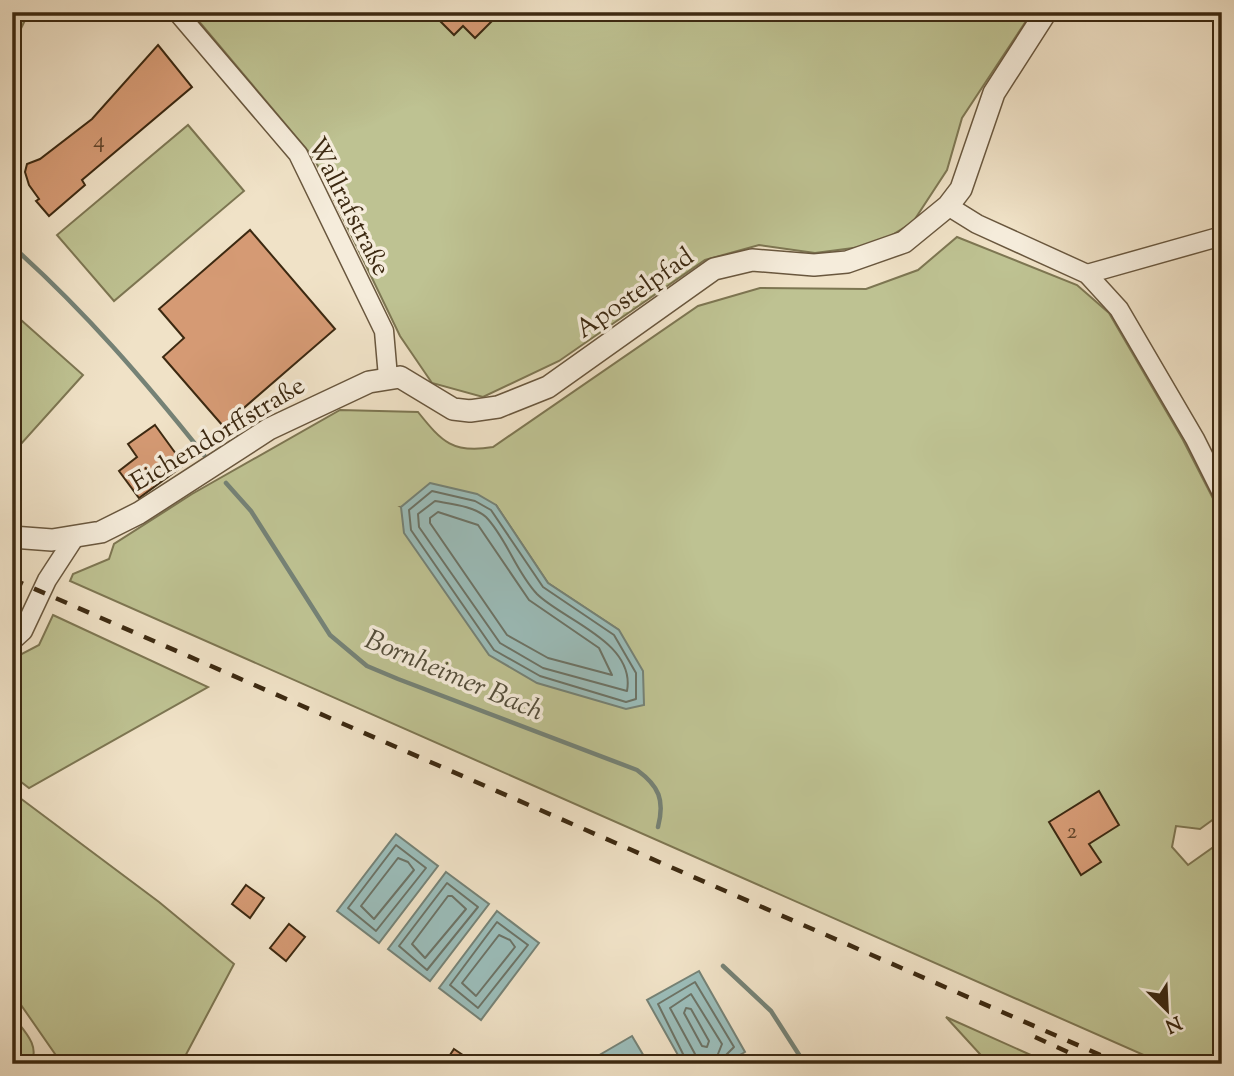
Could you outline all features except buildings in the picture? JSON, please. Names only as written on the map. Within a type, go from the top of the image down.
[{"type":"street","name":"Wallrafstraße","points":[[177,12],[298,154],[384,331],[388,377]]},
{"type":"street","name":"Apostelpfad","points":[[388,377],[410,381],[453,409],[470,411],[498,407],[548,387],[714,269],[752,260],[814,265],[862,258],[904,242],[948,206],[966,178],[993,93],[1046,12]]},
{"type":"street","points":[[948,206],[977,224],[1087,274],[1119,309],[1195,439],[1222,493]]},
{"type":"street","points":[[1087,274],[1222,236]]},
{"type":"street","name":"Eichendorffstraße","points":[[12,537],[52,540],[101,532],[139,513],[292,417],[369,382],[388,377]]},
{"type":"street","points":[[12,641],[23,631],[47,580],[75,537]]},
{"type":"green space","points":[[16,12],[29,12],[12,47],[12,22]]},
{"type":"green space","points":[[191,12],[1032,12],[962,118],[947,170],[913,222],[876,245],[815,253],[759,245],[705,260],[559,361],[483,397],[432,383],[400,336],[314,158]]},
{"type":"green space","points":[[188,125],[244,191],[114,301],[57,235]]},
{"type":"green space","points":[[957,237],[1077,285],[1109,313],[1183,440],[1222,516],[1222,813],[1200,829],[1176,826],[1172,847],[1188,865],[1222,841],[1222,1064],[1164,1064],[70,581],[73,574],[109,559],[114,544],[192,494],[340,410],[418,412],[434,431],[449,443],[468,449],[493,447],[698,306],[760,288],[866,289],[918,270]],"holes":[[[496,505],[548,583],[619,630],[401,507]]]},
{"type":"green space","points":[[12,312],[83,375],[12,454]]},
{"type":"green space","points":[[53,615],[208,687],[29,788],[12,775],[12,659],[39,645]]},
{"type":"green space","points":[[12,792],[159,902],[234,964],[181,1064],[62,1064],[12,992],[12,981],[18,977],[12,969]]},
{"type":"green space","points":[[12,1015],[32,1044],[34,1051],[30,1064],[12,1064]]},
{"type":"green space","points":[[946,1017],[1051,1064],[989,1064]]},
{"type":"water","points":[[430,483],[477,494],[496,505],[548,583],[619,630],[643,671],[644,705],[626,709],[537,683],[489,655],[404,533],[401,507]]},
{"type":"water","points":[[396,834],[438,866],[379,943],[337,911]]},
{"type":"water","points":[[446,872],[489,904],[430,981],[388,949]]},
{"type":"water","points":[[497,911],[539,943],[481,1020],[439,988]]},
{"type":"water","points":[[699,971],[745,1052],[724,1064],[683,1064],[647,1000]]},
{"type":"water","points":[[632,1036],[645,1058],[635,1064],[584,1064]]},
{"type":"waterway","name":"Bornheimer Bach","points":[[12,246],[39,270],[113,347],[204,455]]},
{"type":"waterway","name":"Bornheimer Bach","points":[[226,483],[251,511],[330,635],[367,666],[637,770],[651,782],[658,794],[661,809],[658,827]]},
{"type":"waterway","name":"Bornheimer Bach","points":[[723,966],[771,1011],[805,1064]]},
{"type":"railway","points":[[12,579],[1121,1064]]},
{"type":"railway","points":[[1035,1037],[1094,1064]]}]
